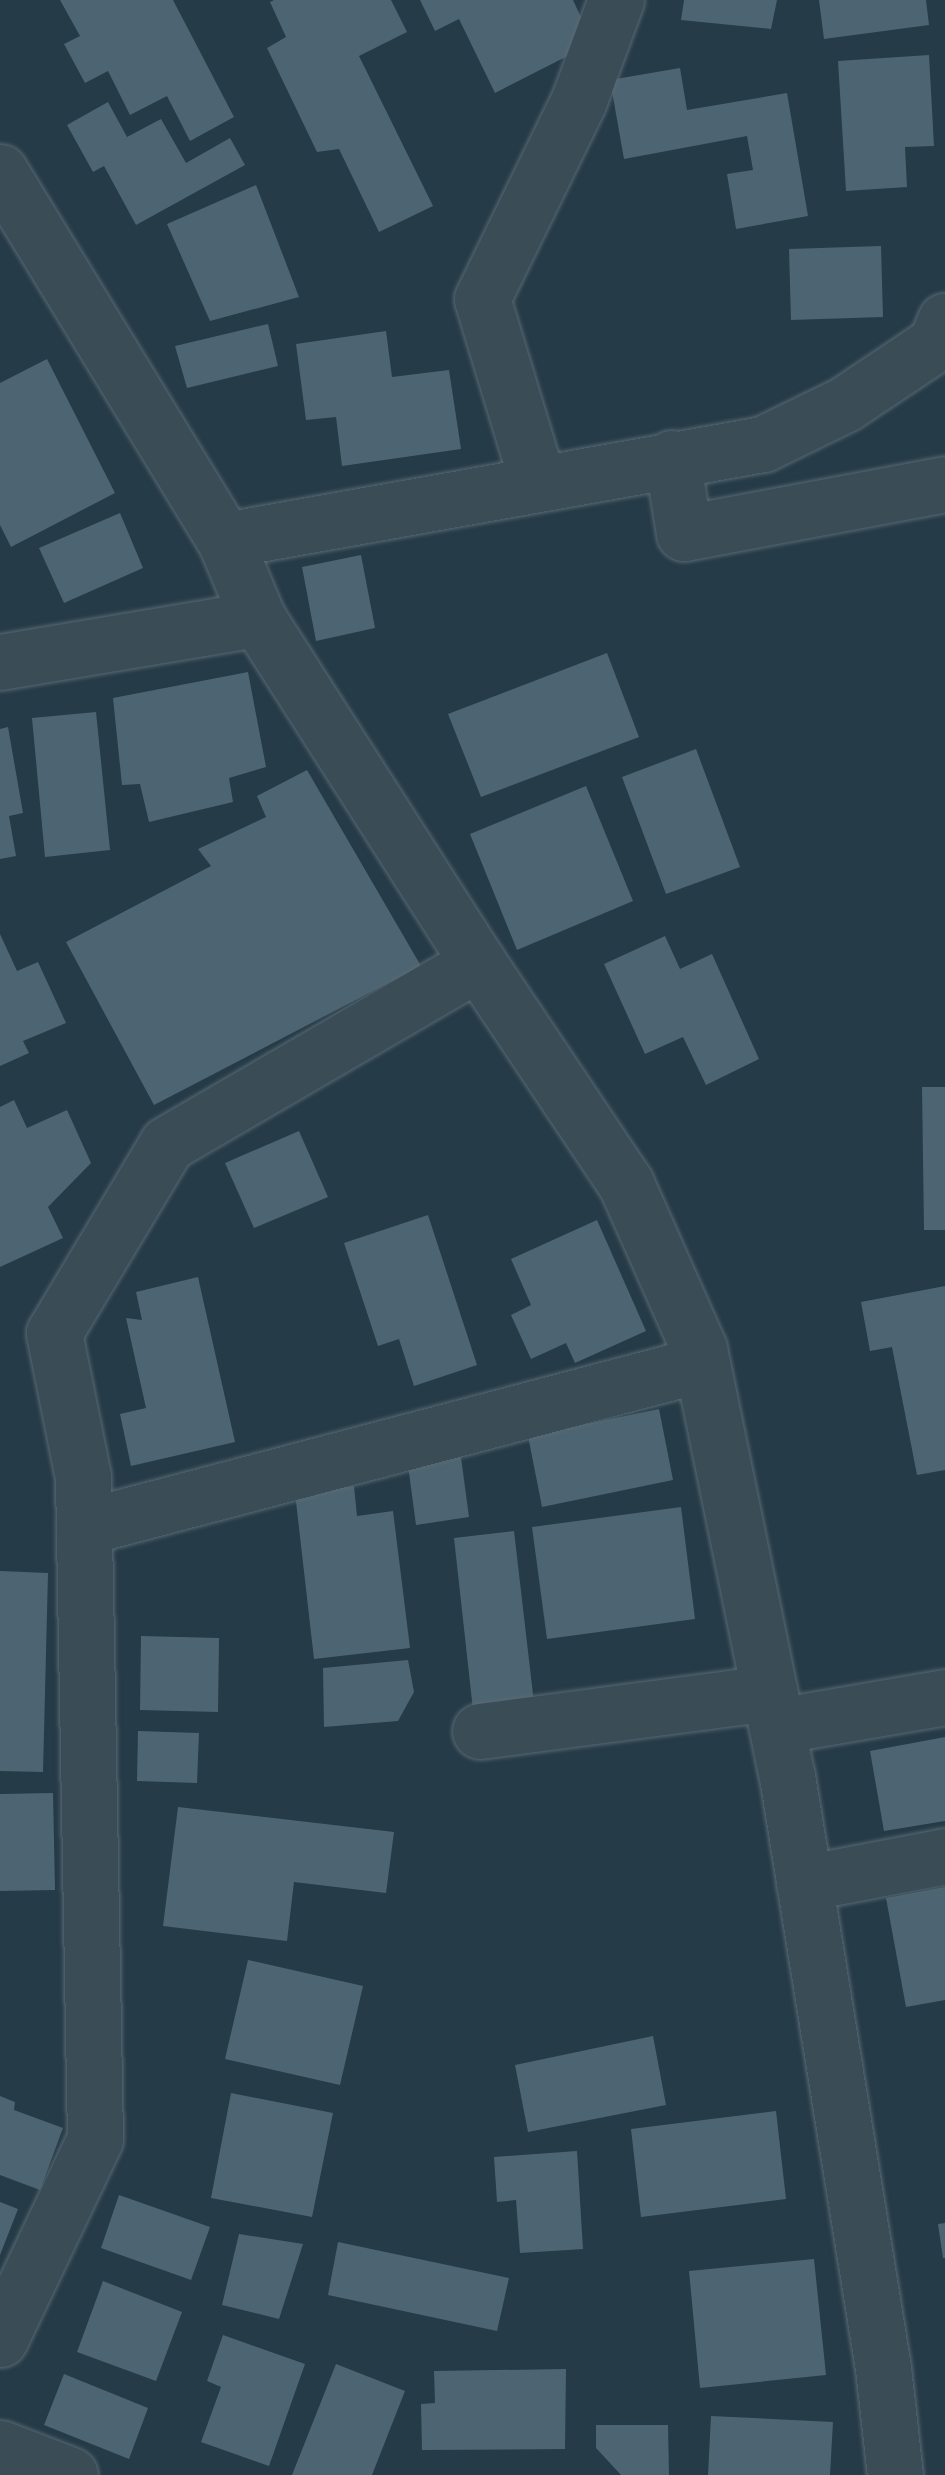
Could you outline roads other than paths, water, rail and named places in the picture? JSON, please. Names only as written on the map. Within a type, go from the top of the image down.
[{"type":"street","points":[[538,483],[482,299],[579,100],[616,0]]},
{"type":"street","points":[[0,172],[225,540],[258,619],[478,963],[626,1184],[702,1364],[774,1710],[804,1883],[883,2368],[894,2475]]},
{"type":"street","points":[[225,540],[762,444],[845,404],[936,342],[945,321]]},
{"type":"street","points":[[672,458],[684,533],[945,484]]},
{"type":"street","points":[[0,662],[258,619]]},
{"type":"street","points":[[0,2339],[94,2139],[82,1478],[54,1333],[167,1144],[478,963]]},
{"type":"street","points":[[84,1527],[702,1364]]},
{"type":"street","points":[[480,1731],[945,1698]]},
{"type":"street","points":[[804,1883],[945,1856]]},
{"type":"street","points":[[0,2448],[70,2475]]}]
